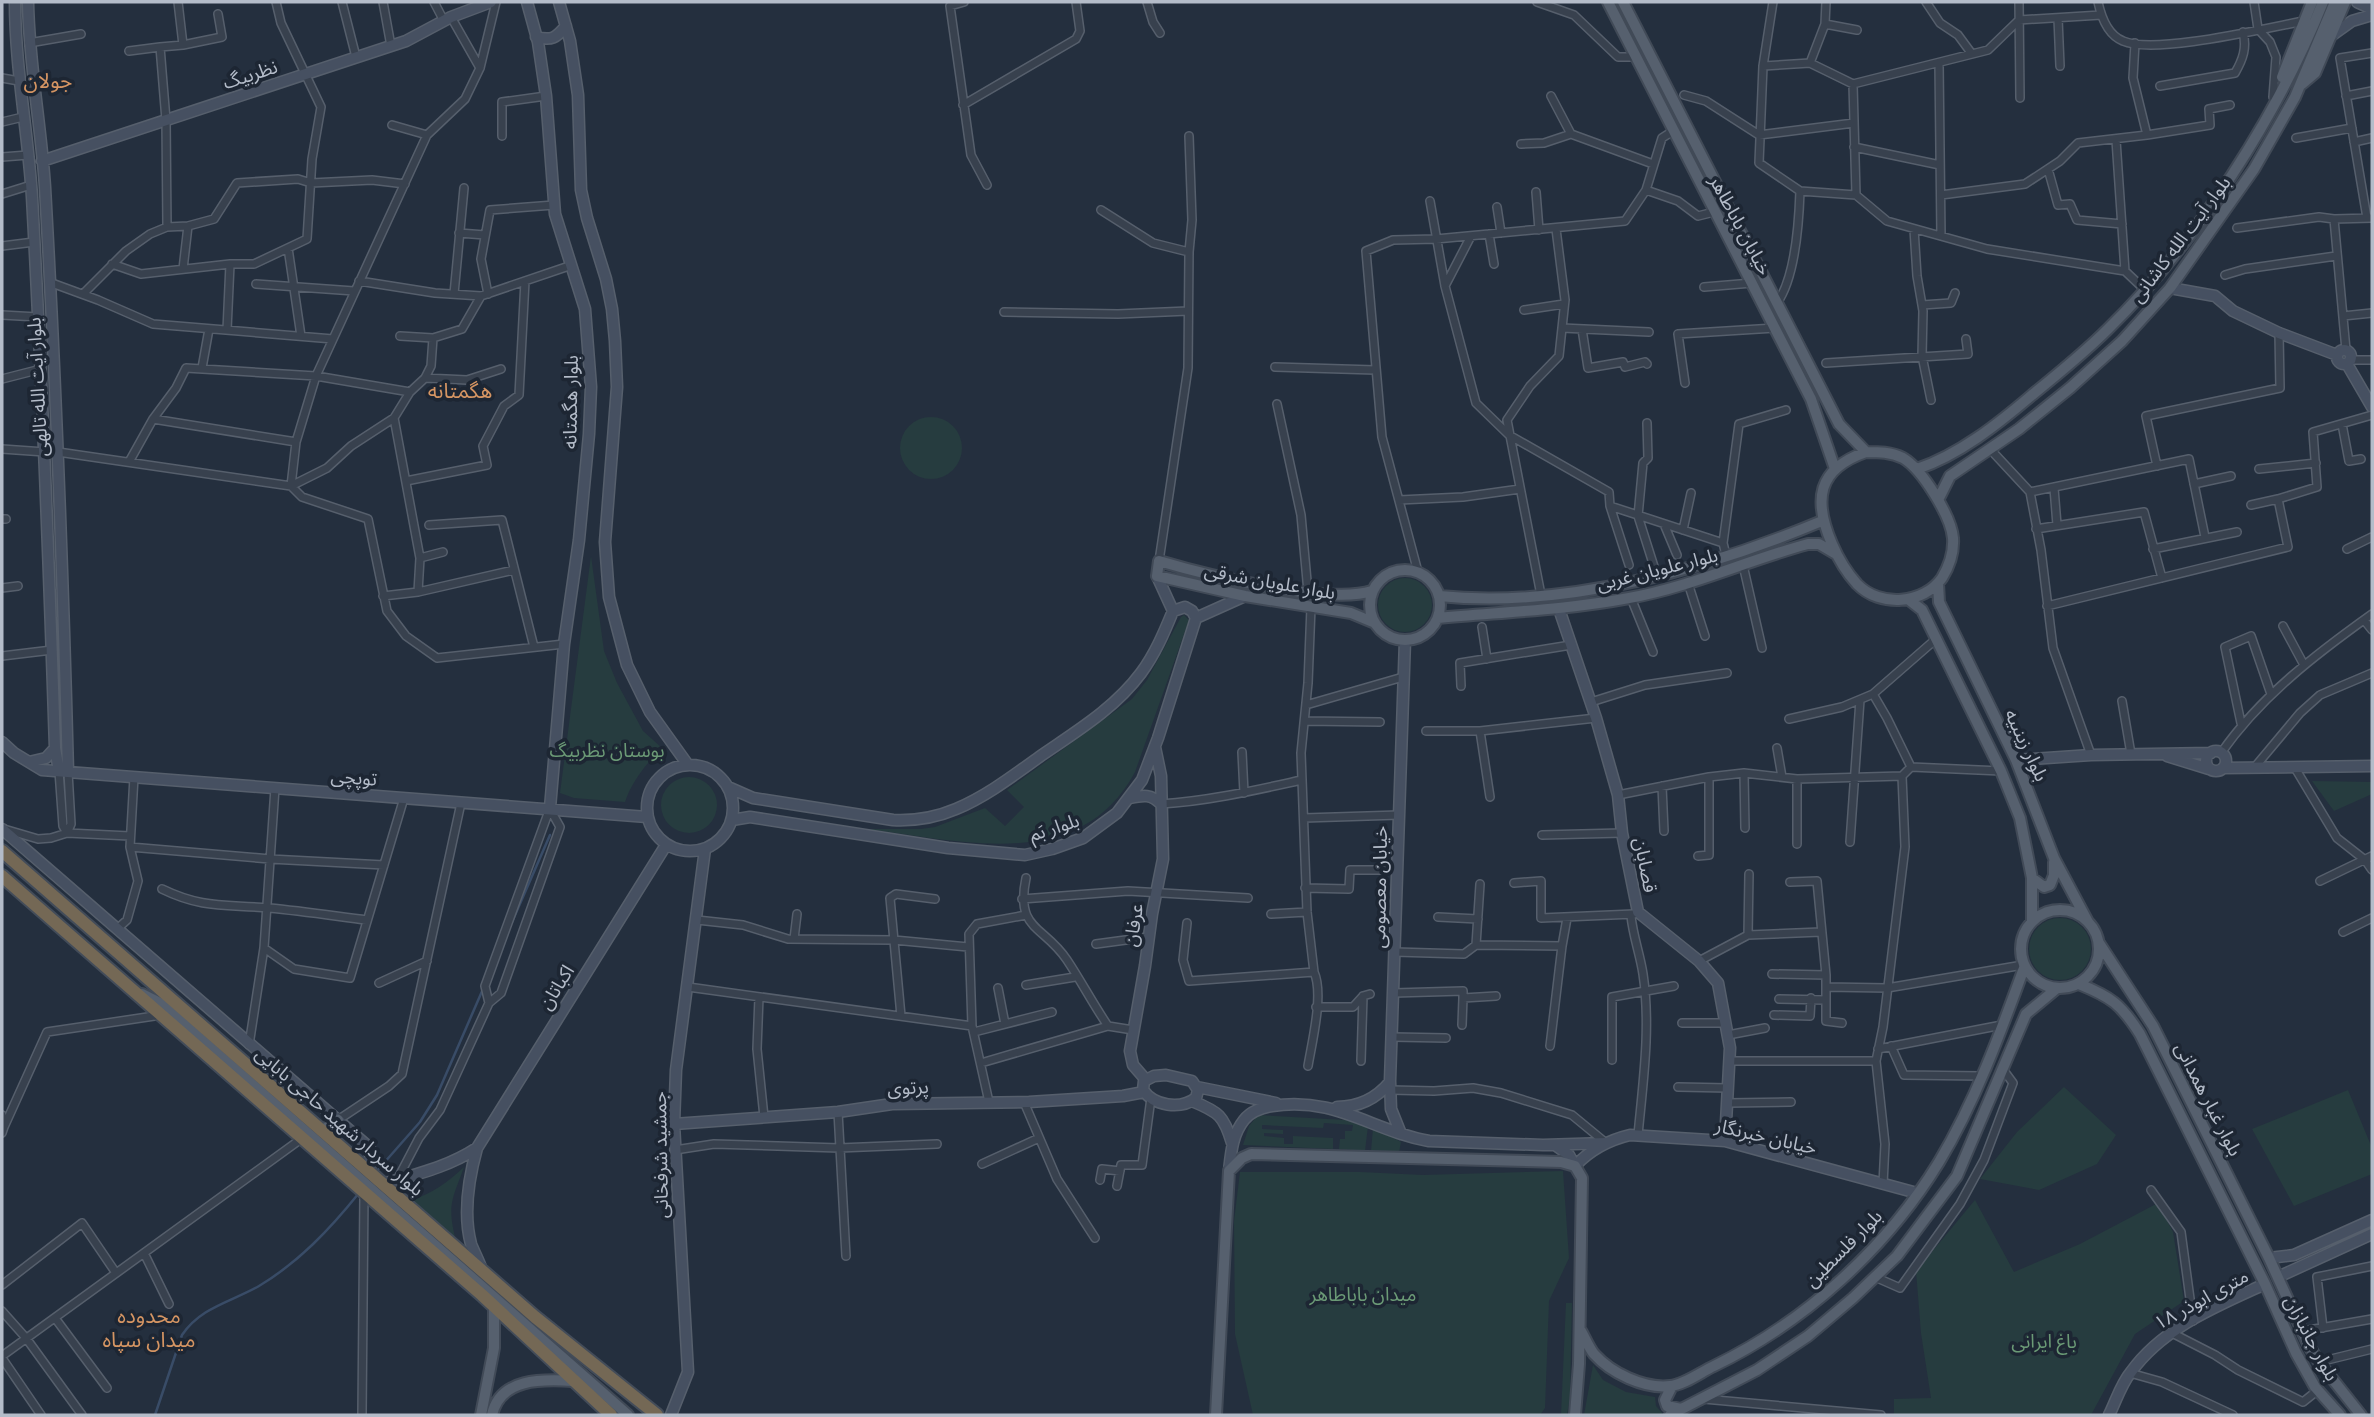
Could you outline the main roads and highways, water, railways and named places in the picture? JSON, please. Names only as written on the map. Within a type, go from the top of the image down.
[{"type":"highway","name":"بلوار سردار شهید حاجی بابایی","points":[[2,851],[535,1317],[657,1415]]},
{"type":"highway","name":"بلوار سردار شهید حاجی بابایی","points":[[2,876],[494,1307],[611,1415]]},
{"type":"main road","name":"بلوار آیت الله تالهی","points":[[15,2],[15,43],[31,185],[37,282],[55,748],[63,772]]},
{"type":"main road","name":"بلوار آیت الله تالهی","points":[[28,2],[29,43],[42,161],[58,452],[63,772]]},
{"type":"main road","name":"نظربیگ","points":[[464,12],[475,2]]},
{"type":"main road","name":"نظربیگ","points":[[42,161],[406,41],[447,19],[491,2]]},
{"type":"main road","name":"بلوار هگمتانه","points":[[527,2],[537,37],[546,96],[554,205],[585,309],[591,387],[579,540],[564,644],[550,808]]},
{"type":"main road","points":[[559,2],[578,95],[581,190],[606,279],[615,341],[617,387],[605,542],[609,597],[627,665],[650,712],[688,765]]},
{"type":"main road","name":"خیابان باباطاهر","points":[[1608,2],[1811,399],[1835,469]]},
{"type":"main road","name":"خیابان باباطاهر","points":[[1623,2],[1839,424],[1867,452]]},
{"type":"main road","points":[[2264,121],[2312,2]]},
{"type":"main road","points":[[2300,86],[2305,59],[2323,2]]},
{"type":"main road","points":[[2264,121],[2305,59],[2335,2]]},
{"type":"main road","points":[[2300,86],[2315,73],[2345,2]]},
{"type":"main road","points":[[2357,2],[2372,9]]},
{"type":"main road","points":[[2331,37],[2352,21],[2372,15]]},
{"type":"main road","points":[[537,37],[549,40],[556,38],[566,26]]},
{"type":"main road","points":[[15,43],[29,43]]},
{"type":"main road","name":"بلوار آیت الله کاشانی","points":[[1938,500],[1950,476],[2027,423],[2122,341],[2170,288],[2254,169],[2300,86]]},
{"type":"main road","name":"بلوار آیت الله کاشانی","points":[[1917,469],[1940,461],[2008,415],[2109,328],[2208,210],[2264,121]]},
{"type":"main road","points":[[37,282],[49,282]]},
{"type":"main road","points":[[2170,288],[2215,296],[2233,311],[2280,333],[2345,357],[2372,407]]},
{"type":"main road","points":[[1867,452],[1885,452],[1902,458],[1917,469],[1938,500],[1953,534],[1953,552],[1948,569],[1938,583],[1924,594],[1908,599],[1890,600],[1873,595],[1858,585],[1837,555],[1822,521],[1820,502],[1825,485],[1835,469],[1849,458],[1867,452]]},
{"type":"main road","name":"بلوار علویان غربی","points":[[1439,596],[1459,598],[1541,595],[1623,584],[1657,576],[1725,549],[1822,521]]},
{"type":"main road","name":"بلوار علویان غربی","points":[[1438,618],[1559,609],[1628,598],[1688,583],[1808,544],[1819,544],[1837,555]]},
{"type":"main road","name":"بلوار علویان شرقی","points":[[1372,591],[1355,596],[1308,592],[1247,582],[1159,561],[1157,576],[1245,596],[1351,613],[1375,623]]},
{"type":"main road","points":[[1407,569],[1418,572],[1435,586],[1439,596],[1438,618],[1424,634],[1405,640],[1392,637],[1375,623],[1371,613],[1372,591],[1386,575],[1407,569]]},
{"type":"main road","points":[[1157,576],[1173,611]]},
{"type":"main road","name":"بلوار زینبیه","points":[[1938,583],[1939,602],[2016,760],[2054,858],[2088,922]]},
{"type":"main road","points":[[1623,584],[1628,598]]},
{"type":"main road","points":[[728,787],[733,809],[732,820],[717,843],[692,852],[678,850],[666,845],[650,828],[647,817],[649,792],[655,781],[664,773],[688,765],[711,771],[728,787],[753,798],[872,818],[915,821],[956,809],[998,786],[1098,716],[1123,694],[1151,658],[1173,611],[1185,607],[1192,611],[1196,618],[1245,596]]},
{"type":"main road","name":"بلوار زینبیه","points":[[1908,599],[1923,610],[2001,771],[2020,818],[2032,878],[2032,921]]},
{"type":"main road","name":"قصابان","points":[[1559,609],[1597,718],[1618,795],[1634,914],[1699,961],[1718,983],[1730,1062],[1725,1141]]},
{"type":"main road","points":[[1929,623],[1934,617],[1945,615]]},
{"type":"main road","name":"بلوار بَم","points":[[732,820],[750,817],[948,848],[1025,855],[1083,838],[1117,813],[1142,780],[1196,618]]},
{"type":"main road","name":"خیابان معصومی","points":[[1401,1134],[1391,1109],[1390,1086],[1405,640]]},
{"type":"main road","name":"توپچی","points":[[2,743],[41,770],[647,817]]},
{"type":"main road","name":"عرفان","points":[[1146,1080],[1133,1065],[1130,1051],[1163,859],[1161,776],[1155,747]]},
{"type":"main road","points":[[29,762],[46,758],[55,748]]},
{"type":"main road","points":[[2016,760],[2091,755],[2216,753],[2226,760],[2223,768]]},
{"type":"main road","points":[[2210,770],[2206,761],[2216,753]]},
{"type":"main road","points":[[2160,754],[2215,771],[2223,768],[2372,766]]},
{"type":"main road","points":[[1130,798],[1145,795],[1155,798],[1161,804]]},
{"type":"main road","points":[[2,829],[370,1148],[370,1172]]},
{"type":"main road","name":"اکباتان","points":[[477,1148],[666,845]]},
{"type":"main road","name":"جمشید شرفخانی","points":[[671,1415],[688,1372],[675,1150],[676,1070],[705,849]]},
{"type":"main road","points":[[2032,878],[2044,887],[2050,885],[2054,875],[2054,858]]},
{"type":"main road","points":[[2066,911],[2078,914],[2088,922],[2099,943],[2096,966],[2089,976],[2079,984],[2056,989],[2044,986],[2034,979],[2024,966],[2020,953],[2021,941],[2032,921],[2042,914],[2066,911]]},
{"type":"main road","points":[[104,940],[117,929]]},
{"type":"main road","name":"بلوار غبار همدانی","points":[[2099,943],[2153,1026],[2278,1277]]},
{"type":"main road","name":"بلوار فلسطین","points":[[1672,1386],[1746,1351],[1794,1318],[1838,1282],[1880,1241],[1917,1193],[1956,1132],[2024,966]]},
{"type":"main road","name":"بلوار غبار همدانی","points":[[2079,984],[2110,997],[2128,1015],[2140,1034],[2259,1273]]},
{"type":"main road","points":[[1670,1415],[1757,1370],[1808,1336],[1897,1256],[1957,1176],[2025,1014],[2056,989]]},
{"type":"main road","points":[[133,990],[160,1003],[628,1415]]},
{"type":"main road","points":[[200,1025],[212,1013]]},
{"type":"main road","points":[[1147,1095],[1142,1086],[1146,1080],[1166,1075],[1185,1078],[1197,1087],[1283,1105],[1344,1107],[1364,1103],[1390,1086]]},
{"type":"main road","points":[[1197,1087],[1198,1094],[1192,1101],[1214,1110],[1222,1117],[1232,1144]]},
{"type":"main road","name":"پرتوی","points":[[674,1124],[838,1112],[892,1104],[1024,1102],[1147,1095],[1177,1105],[1192,1101]]},
{"type":"main road","points":[[1216,1415],[1232,1144],[1238,1128],[1250,1113],[1283,1105]]},
{"type":"main road","name":"خیابان خبرنگار","points":[[1322,1106],[1429,1141],[1606,1143]]},
{"type":"main road","points":[[323,1130],[338,1120]]},
{"type":"main road","name":"خیابان خبرنگار","points":[[1575,1166],[1583,1157],[1616,1138],[1638,1135],[1725,1141],[1917,1193]]},
{"type":"main road","points":[[1554,1144],[1569,1155],[1582,1178],[1580,1328],[1575,1415]]},
{"type":"main road","points":[[383,1184],[448,1165],[477,1148]]},
{"type":"main road","points":[[477,1148],[471,1171],[468,1210],[471,1243],[484,1272]]},
{"type":"main road","points":[[1229,1171],[1242,1158],[1251,1154],[1561,1162],[1575,1166]]},
{"type":"main road","points":[[2269,1258],[2294,1255],[2372,1220]]},
{"type":"main road","points":[[2278,1277],[2372,1234]]},
{"type":"main road","name":"بلوار جانبازان","points":[[2259,1273],[2296,1353],[2318,1390],[2340,1415]]},
{"type":"main road","name":"بلوار جانبازان","points":[[2278,1277],[2319,1362],[2361,1415]]},
{"type":"main road","name":"۱۸ متری ابوذر","points":[[2109,1415],[2130,1373],[2159,1340],[2265,1284]]},
{"type":"main road","points":[[481,1415],[494,1348],[494,1307]]},
{"type":"main road","points":[[1580,1328],[1594,1353],[1616,1372],[1643,1383],[1672,1386],[1665,1400],[1667,1406],[1681,1409]]},
{"type":"main road","points":[[492,1415],[499,1399],[516,1386],[543,1380],[573,1381]]},
{"type":"waterway","points":[[512,922],[550,835]]},
{"type":"waterway","points":[[376,1172],[420,1122],[437,1095],[483,989]]},
{"type":"waterway","points":[[155,1415],[182,1335],[190,1326],[207,1311],[259,1286],[301,1256],[359,1193]]},
{"type":"district","name":"جولان","points":[[48,81]]},
{"type":"district","name":"هگمتانه","points":[[460,391]]},
{"type":"district","name":"محدوده میدان سپاه","points":[[149,1328]]},
{"type":"park label","name":"بوستان نظربیگ","points":[[607,750]]},
{"type":"park label","name":"میدان باباطاهر","points":[[1363,1294]]},
{"type":"park label","name":"باغ ایرانی","points":[[2044,1341]]}]
